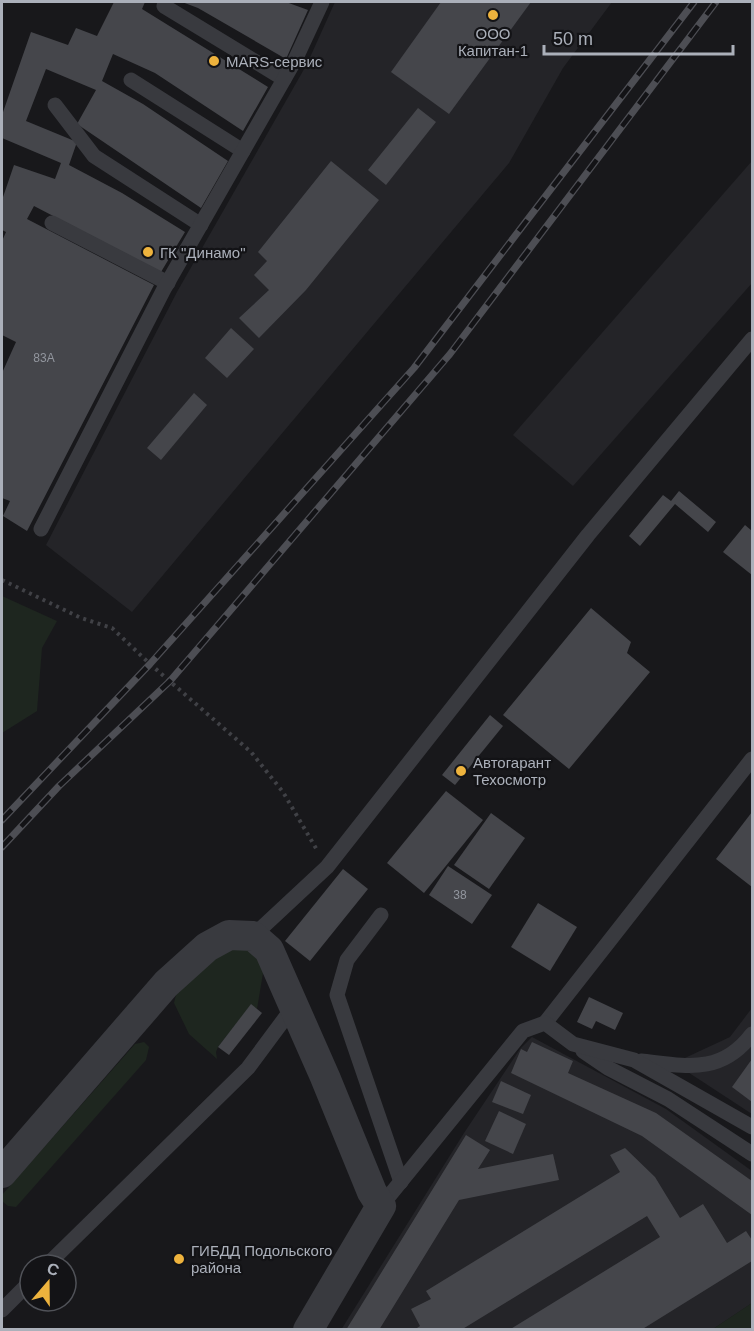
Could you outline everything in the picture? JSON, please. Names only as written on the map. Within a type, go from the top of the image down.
[{"type":"street","points":[[2,1173],[166,984],[207,947],[228,935],[253,936],[269,950],[372,1192],[381,1206],[308,1329]]},
{"type":"lane","points":[[41,529],[168,283],[295,60],[322,2]]},
{"type":"lane","points":[[164,6],[284,79]]},
{"type":"lane","points":[[131,80],[243,151]]},
{"type":"lane","points":[[55,105],[94,156],[201,225]]},
{"type":"lane","points":[[52,223],[168,283]]},
{"type":"lane","points":[[253,936],[327,867],[588,535],[753,339]]},
{"type":"lane","points":[[381,1206],[524,1031],[545,1023],[753,759]]},
{"type":"lane","points":[[381,915],[347,960],[337,995],[401,1182]]},
{"type":"lane","points":[[59,1253],[248,1068],[294,1006]]},
{"type":"lane","points":[[545,1023],[608,1068],[668,1099],[753,1154]]},
{"type":"lane","points":[[573,1044],[634,1060],[694,1067],[723,1060],[753,1034]]},
{"type":"lane","points":[[634,1060],[751,1123]]},
{"type":"lane","points":[[2,1310],[18,1294]]},
{"type":"path","points":[[2,580],[81,618],[111,628],[251,752],[283,792],[327,867]]},
{"type":"shaded area","points":[[335,2],[612,2],[563,68],[509,163],[132,612],[46,545],[177,292],[307,64]]},
{"type":"shaded area","points":[[752,161],[752,283],[573,486],[513,435]]},
{"type":"shaded area","points":[[2,596],[57,621],[42,648],[37,711],[2,733]]},
{"type":"shaded area","points":[[248,942],[266,955],[257,1009],[251,1005],[218,1047],[217,1059],[189,1034],[174,1003],[176,995],[224,949]]},
{"type":"shaded area","points":[[752,1008],[752,1114],[674,1063],[730,1037]]},
{"type":"shaded area","points":[[532,1037],[666,1109],[752,1171],[752,1303],[713,1329],[341,1330],[464,1133],[520,1049]]},
{"type":"shaded area","points":[[144,1042],[149,1047],[146,1060],[16,1207],[8,1206],[2,1201],[2,1195],[135,1044]]},
{"type":"shaded area","points":[[752,1303],[752,1329],[713,1329]]},
{"type":"building","name":"ГК \"Динамо\"","points":[[114,2],[145,2],[142,9],[268,87],[243,131],[155,73],[113,54],[102,81],[143,104],[228,161],[201,208],[77,124],[96,90],[46,69],[26,121],[77,142],[69,165],[122,193],[185,232],[161,272],[34,206],[27,219],[154,285],[27,531],[3,516],[10,501],[2,498],[2,373],[16,342],[2,335],[2,241],[6,232],[2,230],[2,200],[14,165],[55,179],[61,163],[2,138],[2,115],[31,32],[68,45],[76,28],[97,36]]},
{"type":"building","points":[[182,2],[286,2],[308,10],[286,59],[198,8]]},
{"type":"building","points":[[441,2],[531,2],[449,114],[391,72]]},
{"type":"building","points":[[418,108],[436,122],[386,185],[368,170]]},
{"type":"building","points":[[331,161],[379,200],[306,290],[259,338],[239,318],[269,290],[254,275],[267,261],[258,252]]},
{"type":"building","points":[[231,328],[254,349],[227,378],[205,358]]},
{"type":"building","points":[[194,393],[207,405],[161,460],[147,448]]},
{"type":"building","points":[[679,491],[716,522],[708,532],[675,504],[640,546],[629,536],[663,495],[671,501]]},
{"type":"building","points":[[745,525],[752,531],[752,575],[723,552]]},
{"type":"building","points":[[591,608],[631,642],[627,653],[650,672],[569,769],[503,715]]},
{"type":"building","points":[[490,715],[503,726],[455,785],[442,775]]},
{"type":"building","points":[[446,791],[483,820],[424,893],[387,863]]},
{"type":"building","points":[[752,812],[752,887],[716,859]]},
{"type":"building","points":[[491,813],[525,838],[489,889],[454,865]]},
{"type":"building","points":[[448,866],[492,895],[472,924],[429,895]]},
{"type":"building","points":[[343,869],[368,889],[310,961],[285,941]]},
{"type":"building","points":[[538,903],[577,927],[550,971],[511,947]]},
{"type":"building","points":[[589,997],[623,1013],[615,1030],[596,1021],[592,1029],[577,1022]]},
{"type":"building","points":[[251,1004],[262,1013],[229,1055],[218,1047]]},
{"type":"building","points":[[532,1042],[573,1061],[568,1073],[656,1113],[752,1181],[752,1215],[642,1136],[511,1073],[521,1049],[527,1052]]},
{"type":"building","points":[[752,1059],[752,1102],[732,1087]]},
{"type":"building","points":[[501,1081],[531,1095],[523,1114],[492,1102]]},
{"type":"building","points":[[499,1111],[526,1124],[513,1154],[485,1141]]},
{"type":"building","points":[[466,1135],[490,1150],[478,1169],[553,1154],[559,1180],[459,1200],[379,1330],[346,1330]]},
{"type":"building","points":[[625,1148],[655,1177],[680,1218],[703,1204],[727,1243],[746,1231],[752,1240],[752,1261],[641,1330],[509,1330],[660,1237],[647,1216],[461,1330],[414,1330],[420,1326],[411,1309],[431,1299],[426,1291],[620,1172],[610,1155]]},
{"type":"railway","points":[[2,820],[150,664],[414,368],[694,2]]},
{"type":"railway","points":[[2,847],[59,786],[170,681],[450,354],[716,2]]},
{"type":"place","name":"ООО Капитан-1","points":[[493,15]]},
{"type":"place","name":"MARS-сервис","points":[[214,61]]},
{"type":"place","name":"ГК \"Динамо\"","points":[[148,252]]},
{"type":"place","name":"Автогарант Техосмотр","points":[[461,771]]},
{"type":"place","name":"ГИБДД Подольского района","points":[[179,1259]]}]
